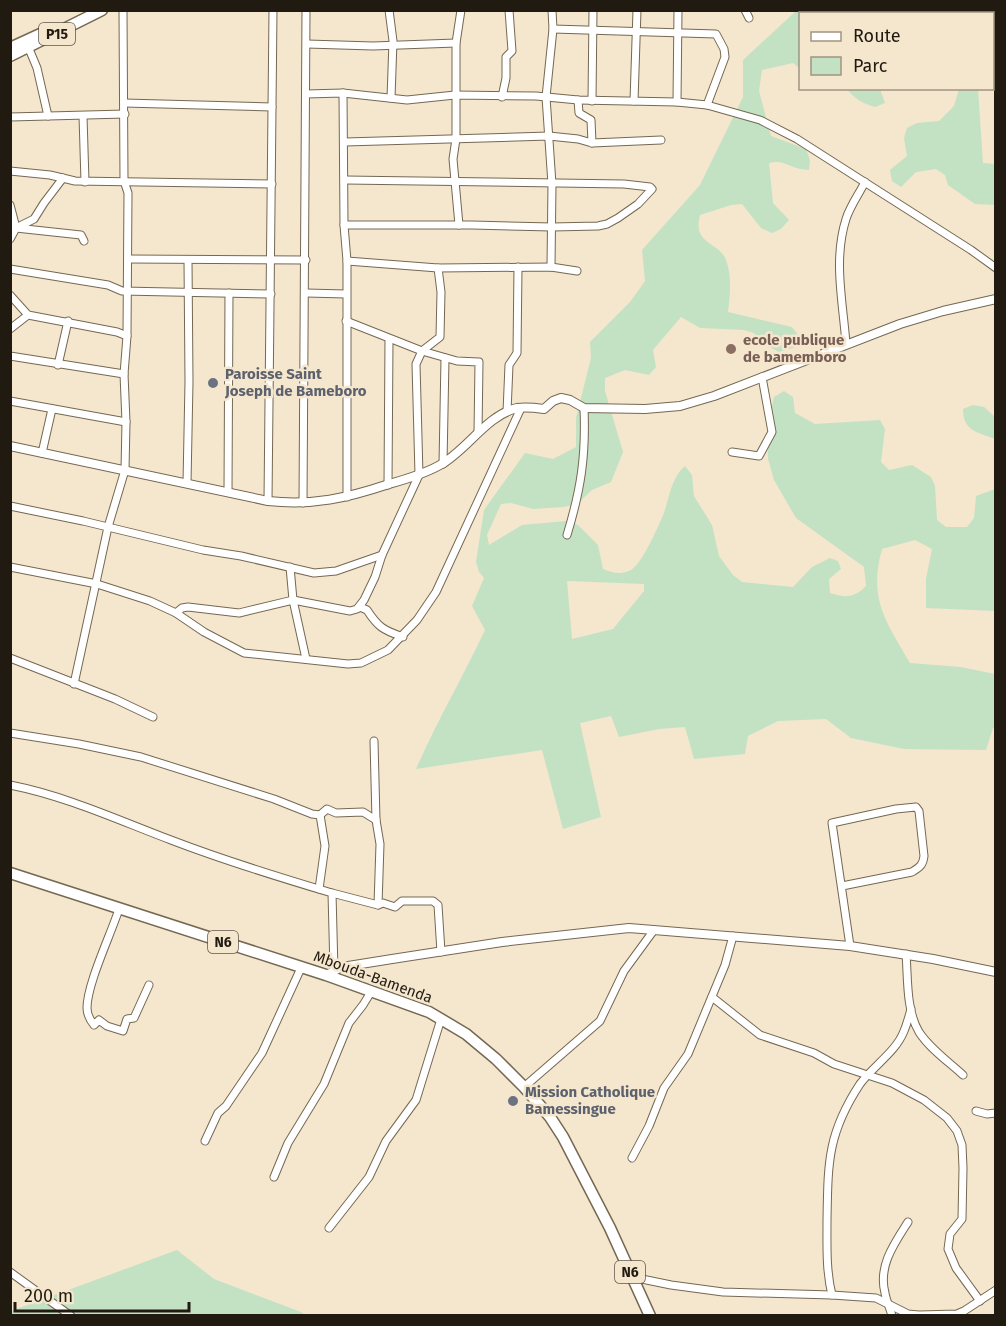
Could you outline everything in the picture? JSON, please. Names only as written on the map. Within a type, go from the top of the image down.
[{"type":"main road","name":"P15","points":[[10,56],[87,10]]},
{"type":"main road","name":"P15","points":[[10,48],[27,44],[102,10]]},
{"type":"main road","name":"Mbouda-Bamenda","points":[[10,873],[301,968],[330,973],[371,992],[429,1012],[466,1034],[488,1051],[550,1117],[563,1137],[610,1228],[650,1316]]},
{"type":"street","points":[[74,684],[108,527],[125,470],[124,374],[128,291],[128,193],[124,181],[123,10]]},
{"type":"street","points":[[268,501],[272,294],[273,10]]},
{"type":"street","points":[[303,504],[308,44],[306,10]]},
{"type":"street","points":[[389,10],[393,46],[391,98]]},
{"type":"street","points":[[459,225],[453,159],[456,139],[456,43],[461,10]]},
{"type":"street","points":[[502,97],[506,78],[506,57],[512,51],[509,10]]},
{"type":"street","points":[[551,267],[552,184],[546,98],[553,29],[552,10]]},
{"type":"street","points":[[592,100],[593,10]]},
{"type":"street","points":[[634,101],[637,10]]},
{"type":"street","points":[[677,102],[678,10]]},
{"type":"street","points":[[745,10],[749,18]]},
{"type":"street","points":[[553,29],[716,34],[724,49],[725,57],[707,105]]},
{"type":"street","points":[[308,44],[393,46],[456,43]]},
{"type":"street","points":[[27,44],[37,68],[48,116]]},
{"type":"street","points":[[306,94],[344,93],[407,100],[455,95],[536,96],[707,105],[746,115],[771,125],[814,148],[996,268]]},
{"type":"street","points":[[344,93],[347,497]]},
{"type":"street","points":[[578,100],[579,113],[591,120],[592,143]]},
{"type":"street","points":[[124,103],[272,107]]},
{"type":"street","points":[[10,117],[125,114]]},
{"type":"street","points":[[83,116],[85,182]]},
{"type":"street","points":[[345,142],[549,136],[592,143],[661,140]]},
{"type":"street","points":[[10,171],[63,178],[75,182],[272,184]]},
{"type":"street","points":[[10,239],[16,228],[34,219],[63,178]]},
{"type":"street","points":[[344,225],[552,227],[607,224],[629,210],[652,189],[624,184],[345,180]]},
{"type":"street","points":[[846,344],[839,268],[846,219],[865,182]]},
{"type":"street","points":[[10,205],[16,228]]},
{"type":"street","points":[[16,228],[81,235],[84,241]]},
{"type":"street","points":[[128,259],[306,261]]},
{"type":"street","points":[[187,483],[188,260]]},
{"type":"street","points":[[347,261],[438,267],[551,267],[577,271]]},
{"type":"street","points":[[176,613],[188,607],[238,613],[293,600],[346,611],[360,607],[419,475],[416,364],[422,351],[440,337],[441,292],[438,267]]},
{"type":"street","points":[[507,411],[509,365],[517,353],[518,267]]},
{"type":"street","points":[[10,269],[108,285],[122,291],[272,294]]},
{"type":"street","points":[[228,492],[229,293]]},
{"type":"street","points":[[306,293],[346,294]]},
{"type":"street","points":[[10,295],[28,315],[68,321],[127,336]]},
{"type":"street","points":[[10,446],[268,501],[303,504],[347,497],[419,475],[443,464],[507,411],[521,408],[544,409],[553,401],[561,398],[584,408],[645,409],[680,406],[714,396],[919,318],[996,299]]},
{"type":"street","points":[[10,329],[28,315]]},
{"type":"street","points":[[58,365],[68,321]]},
{"type":"street","points":[[346,321],[422,351],[462,362],[476,361],[480,364],[478,433]]},
{"type":"street","points":[[388,485],[389,339]]},
{"type":"street","points":[[10,356],[124,374]]},
{"type":"street","points":[[443,464],[445,358]]},
{"type":"street","points":[[732,452],[759,456],[772,432],[762,377]]},
{"type":"street","points":[[10,401],[126,422]]},
{"type":"street","points":[[10,567],[97,584],[150,601],[176,613],[204,632],[244,653],[348,664],[361,663],[388,650],[403,637],[436,592],[521,408]]},
{"type":"street","points":[[567,535],[580,486],[585,450],[584,408]]},
{"type":"street","points":[[42,453],[52,409]]},
{"type":"street","points":[[10,506],[314,573],[330,573],[382,555]]},
{"type":"street","points":[[290,567],[293,600],[306,659]]},
{"type":"street","points":[[360,607],[367,610],[373,622],[390,633],[403,637]]},
{"type":"street","points":[[10,658],[115,699],[153,717]]},
{"type":"street","points":[[10,733],[141,757],[274,799],[312,814],[320,815],[327,809],[336,813],[363,812],[376,820]]},
{"type":"street","points":[[374,741],[376,820],[380,844],[378,905]]},
{"type":"street","points":[[10,785],[27,788],[109,815],[172,840],[332,893],[395,907],[402,901],[433,901],[438,905],[441,952]]},
{"type":"street","points":[[842,886],[912,872],[920,867],[924,862],[924,856],[919,811],[916,807],[832,823],[850,946]]},
{"type":"street","points":[[319,889],[325,846],[320,815]]},
{"type":"street","points":[[332,893],[330,973],[342,967],[441,952],[629,928],[850,946],[906,954],[996,972]]},
{"type":"street","points":[[119,909],[88,997],[90,1020],[94,1025],[99,1020],[123,1032],[127,1019],[134,1018],[138,1011],[149,985]]},
{"type":"street","points":[[524,1087],[600,1021],[624,971],[654,930]]},
{"type":"street","points":[[632,1158],[649,1126],[664,1088],[688,1054],[725,965],[733,936]]},
{"type":"street","points":[[906,954],[910,1009],[920,1034],[963,1075]]},
{"type":"street","points":[[205,1141],[218,1113],[226,1106],[262,1053],[301,968]]},
{"type":"street","points":[[274,1177],[288,1143],[324,1084],[349,1023],[371,992]]},
{"type":"street","points":[[712,997],[760,1035],[814,1053],[834,1064],[892,1083],[924,1100],[947,1118],[957,1131],[963,1156],[962,1219],[950,1234],[948,1249],[956,1268],[980,1301]]},
{"type":"street","points":[[832,1295],[828,1278],[827,1243],[830,1151],[839,1121],[867,1075],[904,1033],[910,1009]]},
{"type":"street","points":[[330,1227],[369,1177],[386,1141],[416,1100],[441,1019]]},
{"type":"street","points":[[976,1111],[987,1114],[996,1113]]},
{"type":"street","points":[[892,1316],[883,1283],[885,1265],[891,1249],[908,1222]]},
{"type":"street","points":[[10,1272],[71,1316]]},
{"type":"street","points":[[632,1277],[723,1292],[876,1298],[914,1315],[964,1313],[996,1290]]},
{"type":"green space","points":[[952,10],[955,12],[864,12]]},
{"type":"green space","points":[[796,11],[832,12],[799,12],[799,68],[793,63],[762,70],[759,91],[771,136],[806,149],[810,160],[809,170],[780,162],[769,163],[773,203],[789,220],[781,229],[772,233],[761,228],[742,204],[731,205],[700,215],[700,232],[707,242],[723,254],[728,266],[730,292],[728,312],[792,327],[798,335],[799,346],[779,352],[760,342],[754,333],[744,330],[700,328],[681,317],[653,350],[656,367],[649,375],[625,370],[605,378],[605,391],[623,452],[611,482],[592,490],[577,504],[564,507],[533,509],[511,503],[501,504],[487,535],[489,545],[522,525],[566,521],[578,525],[598,545],[603,569],[617,573],[628,572],[640,560],[650,544],[664,513],[674,482],[685,466],[692,475],[694,496],[712,525],[719,556],[733,575],[742,582],[793,587],[812,567],[830,558],[838,561],[841,569],[829,579],[830,593],[841,596],[854,595],[866,586],[864,567],[796,518],[774,480],[768,459],[767,428],[774,397],[784,391],[793,397],[795,413],[815,424],[880,420],[885,429],[881,462],[889,470],[912,465],[931,477],[935,486],[937,520],[946,527],[967,527],[974,518],[976,496],[995,489],[995,611],[926,608],[926,579],[932,549],[915,540],[882,549],[877,582],[878,596],[887,622],[910,663],[961,667],[995,674],[995,727],[986,750],[904,749],[851,738],[826,719],[778,721],[748,736],[745,754],[694,759],[685,727],[659,729],[619,737],[611,716],[580,723],[601,817],[563,829],[542,750],[416,769],[485,630],[472,606],[484,578],[476,562],[484,510],[525,453],[553,459],[576,447],[576,418],[591,358],[590,342],[630,302],[645,281],[642,250],[700,185],[743,97],[743,60]],"holes":[[[567,581],[644,584],[644,591],[613,629],[572,639]]]},
{"type":"green space","points":[[848,90],[880,90],[885,103],[875,107],[856,98]]},
{"type":"green space","points":[[959,90],[978,90],[983,163],[995,164],[995,205],[975,204],[948,185],[945,175],[936,169],[916,172],[901,187],[892,181],[890,170],[907,156],[904,138],[907,128],[917,123],[939,121],[954,106]]},
{"type":"green space","points":[[973,405],[984,407],[995,417],[995,439],[972,430],[965,422],[963,409]]},
{"type":"green space","points":[[177,1250],[214,1279],[305,1315],[11,1316],[11,1311]]},
{"type":"place","name":"ecole publique de bamemboro","points":[[731,349]]},
{"type":"place","name":"Paroisse Saint Joseph de Bameboro","points":[[213,383]]},
{"type":"place","name":"Mission Catholique Bamessingue","points":[[513,1101]]}]
